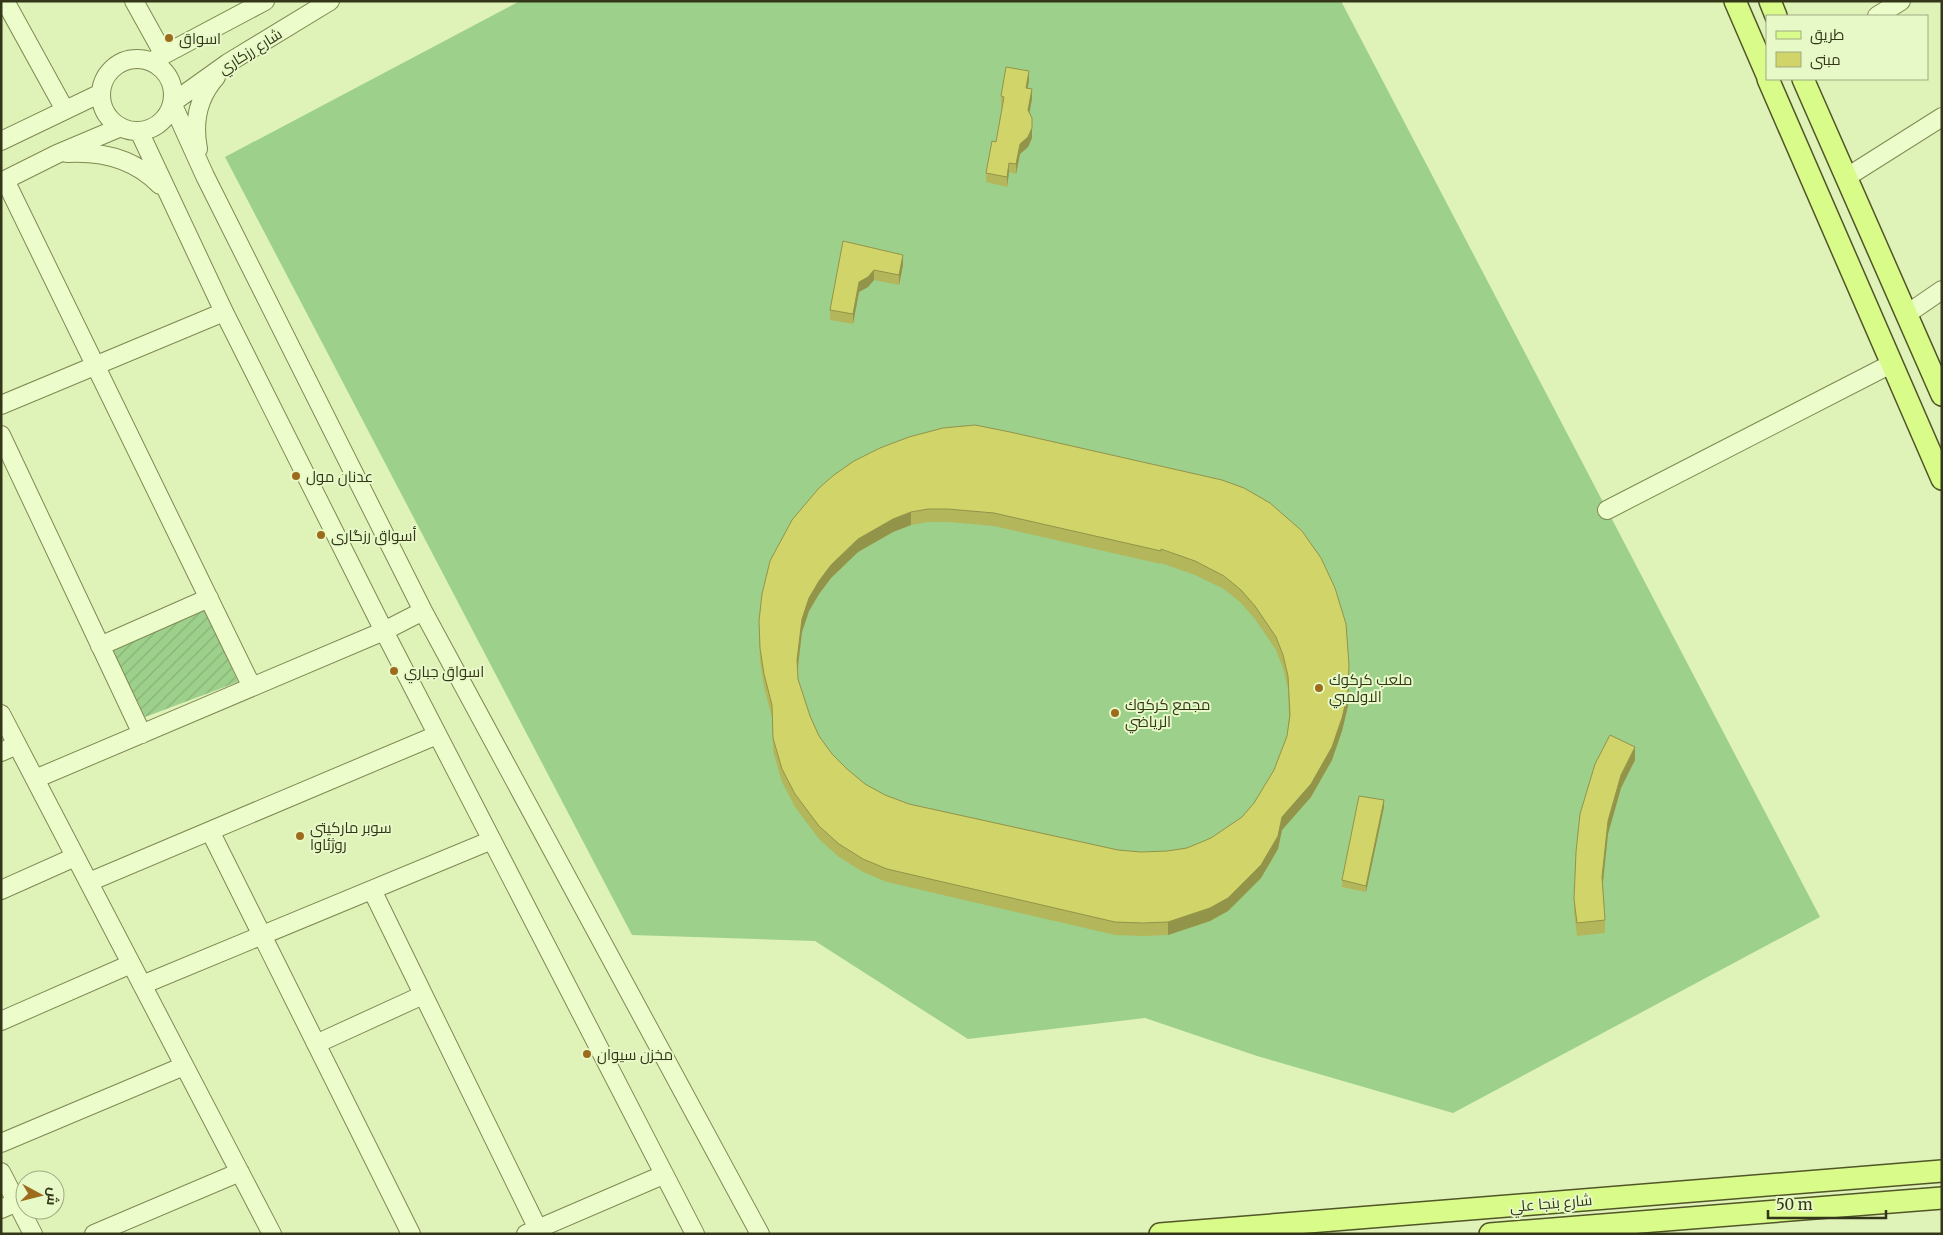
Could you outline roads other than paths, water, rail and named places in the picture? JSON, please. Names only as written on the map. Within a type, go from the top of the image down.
[{"type":"main road","points":[[1735,1],[1766,73]]},
{"type":"main road","points":[[1770,1],[1776,15]]},
{"type":"main road","points":[[1768,80],[1942,479]]},
{"type":"main road","points":[[1803,80],[1942,395]]},
{"type":"main road","name":"شارع بنجا علي","points":[[1160,1234],[1942,1171]]},
{"type":"main road","name":"شارع بنجا علي","points":[[1490,1234],[1942,1198]]},
{"type":"street","points":[[5,1],[65,110]]},
{"type":"street","points":[[134,1],[158,58],[173,86],[170,110],[160,123],[154,127],[138,131],[121,127],[106,113],[101,93],[105,79],[113,68],[131,59],[158,58],[265,1]]},
{"type":"street","name":"شارع رزكاري","points":[[172,103],[228,63],[330,1]]},
{"type":"street","points":[[1879,15],[1901,1]]},
{"type":"street","points":[[205,176],[196,138],[200,103],[212,81],[228,63]]},
{"type":"street","points":[[1,141],[101,93]]},
{"type":"street","points":[[172,103],[205,176],[423,611],[760,1234]]},
{"type":"street","points":[[1847,178],[1942,117]]},
{"type":"street","points":[[121,127],[57,154],[3,181],[252,687]]},
{"type":"street","points":[[138,131],[224,312],[384,631],[695,1234]]},
{"type":"street","points":[[57,154],[93,153],[121,160],[142,169],[168,192]]},
{"type":"street","points":[[1907,314],[1942,290]]},
{"type":"street","points":[[1,405],[224,312]]},
{"type":"street","points":[[1607,510],[1891,364]]},
{"type":"street","points":[[1,435],[142,734]]},
{"type":"street","points":[[100,646],[208,598]]},
{"type":"street","points":[[35,779],[384,631],[423,611]]},
{"type":"street","points":[[1,714],[9,748],[35,779],[272,1234]]},
{"type":"street","points":[[89,882],[437,735]]},
{"type":"street","points":[[210,831],[411,1234]]},
{"type":"street","points":[[142,985],[492,840]]},
{"type":"street","points":[[1,890],[76,856]]},
{"type":"street","points":[[372,890],[423,995],[532,1231],[663,1174]]},
{"type":"street","points":[[1,1020],[131,964]]},
{"type":"street","points":[[316,1044],[423,995]]},
{"type":"street","points":[[1,1143],[184,1066]]},
{"type":"street","points":[[1,1172],[9,1206],[33,1234]]},
{"type":"street","points":[[94,1234],[240,1172]]},
{"type":"place","name":"اسواق","points":[[169,38]]},
{"type":"place","name":"عدنان مول","points":[[296,476]]},
{"type":"place","name":"أسواق رزگارى","points":[[321,535]]},
{"type":"place","name":"اسواق جباري","points":[[394,671]]},
{"type":"place","name":"ملعب كركوك الاولمبي","points":[[1319,688]]},
{"type":"place","name":"مجمع كركوك الرياضي","points":[[1115,713]]},
{"type":"place","name":"سوبر ماركيتى روژئاوا","points":[[300,836]]},
{"type":"place","name":"مخزن سيوان","points":[[587,1054]]}]
